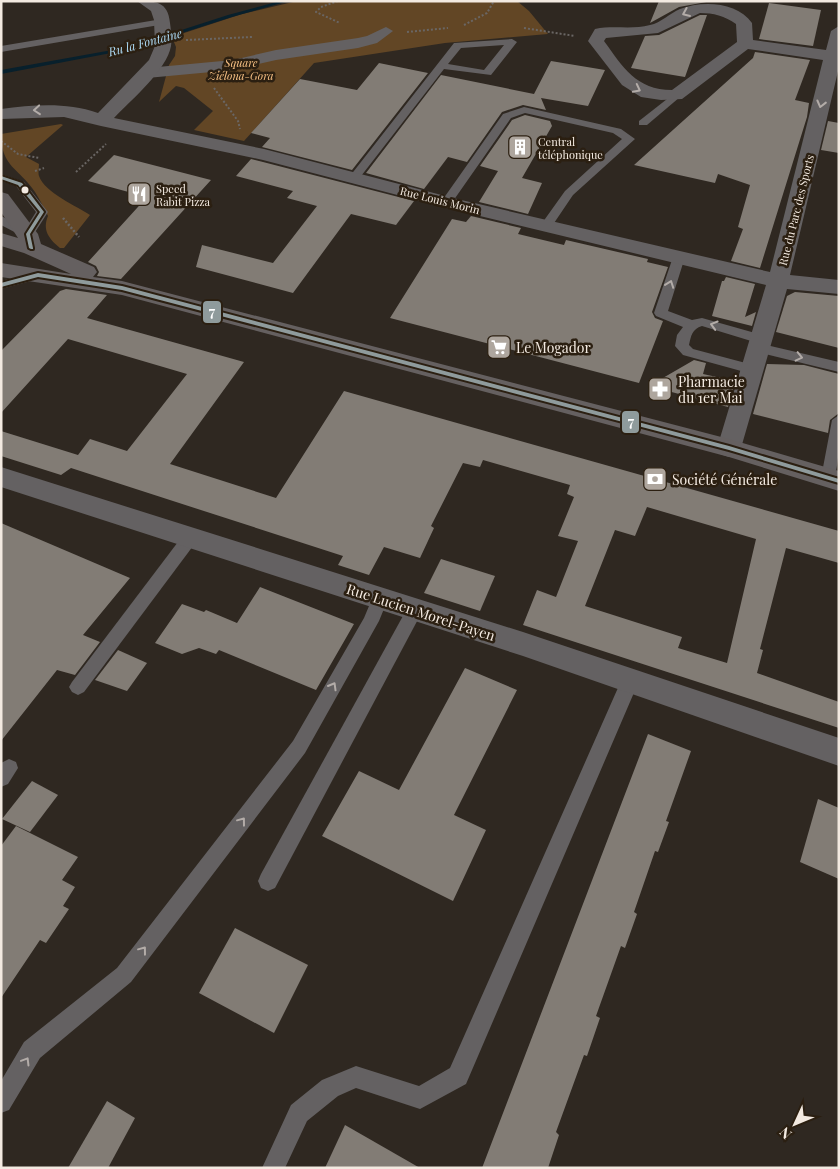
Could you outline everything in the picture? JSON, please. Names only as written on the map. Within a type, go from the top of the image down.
[{"type":"main road","points":[[1,198],[30,241]]},
{"type":"main road","points":[[1,239],[30,241],[122,288]]},
{"type":"main road","points":[[1,270],[122,288],[729,448],[833,479]]},
{"type":"street","points":[[101,120],[157,62],[163,31],[158,9],[145,1]]},
{"type":"street","points":[[745,44],[744,23],[739,18],[724,12],[703,9],[688,10],[662,26],[651,30],[601,33],[596,41],[628,84],[650,94],[676,96],[745,44],[836,57]]},
{"type":"street","points":[[147,73],[201,69],[358,43],[372,40],[386,31]]},
{"type":"street","name":"Rue du Parc des Sports","points":[[729,448],[778,281],[836,57],[839,31]]},
{"type":"street","name":"Rue Louis Morin","points":[[1,114],[54,108],[84,113],[101,120],[237,149],[447,202],[778,281],[839,287]]},
{"type":"street","name":"Rue Louis Morin","points":[[1,128],[60,121],[101,120]]},
{"type":"street","name":"Rue Lucien Morel-Payen","points":[[1,477],[415,610],[839,752]]},
{"type":"lane","points":[[1,49],[163,31]]},
{"type":"lane","points":[[354,178],[458,45],[512,42],[487,73],[442,66]]},
{"type":"lane","points":[[643,123],[676,96]]},
{"type":"lane","points":[[447,202],[507,116],[524,110],[617,132],[629,139],[568,193],[546,226]]},
{"type":"lane","points":[[1,177],[20,184],[42,212],[30,241],[1,220]]},
{"type":"lane","points":[[679,257],[661,314],[691,325],[702,322],[757,352]]},
{"type":"lane","points":[[1,285],[38,275]]},
{"type":"lane","points":[[691,325],[684,335],[682,346],[688,352],[757,352],[839,367]]},
{"type":"lane","points":[[833,479],[839,420]]},
{"type":"lane","points":[[78,687],[190,538]]},
{"type":"lane","points":[[1,1102],[32,1050],[124,975],[299,747],[371,621],[380,599]]},
{"type":"lane","points":[[268,881],[415,610]]},
{"type":"lane","points":[[273,1168],[299,1113],[330,1088],[356,1077],[420,1098],[458,1076],[630,681]]},
{"type":"path","points":[[469,27],[464,24],[487,12],[494,1]]},
{"type":"path","points":[[516,28],[539,29],[596,41]]},
{"type":"path","points":[[201,69],[238,121],[244,141],[237,149]]},
{"type":"path","points":[[76,172],[110,140]]},
{"type":"path","points":[[1,141],[10,150],[25,159],[39,158]]},
{"type":"green space","name":"Square Ziélona-Gora","points":[[297,1],[517,1],[529,11],[548,34],[445,43],[314,63],[244,141],[194,130],[213,111],[184,88],[176,86],[159,102],[169,65],[175,56],[176,47],[172,37],[242,14]]},
{"type":"green space","points":[[63,125],[26,157],[39,164],[39,176],[48,188],[90,215],[64,248],[60,248],[48,234],[46,221],[48,216],[35,192],[8,161],[4,154],[1,134]]},
{"type":"building","points":[[659,1],[712,1],[679,7],[650,23]]},
{"type":"building","points":[[769,3],[821,10],[813,46],[759,39]]},
{"type":"building","points":[[700,15],[707,15],[685,77],[631,68],[645,36],[659,35]]},
{"type":"building","points":[[755,52],[810,60],[795,100],[809,103],[807,117],[760,268],[731,261],[743,229],[738,227],[750,185],[718,174],[715,183],[634,165],[753,58]]},
{"type":"building","points":[[551,61],[605,70],[588,106],[541,98],[546,110],[523,105],[502,112],[467,162],[448,157],[424,189],[366,173],[441,75],[534,94]]},
{"type":"building","points":[[379,63],[428,73],[352,170],[262,147],[270,138],[251,133],[300,79],[357,90]]},
{"type":"building","name":"Central téléphonique","points":[[525,115],[550,121],[552,126],[522,178],[542,183],[528,214],[479,202],[498,171],[480,166],[512,120]]},
{"type":"building","points":[[828,121],[839,123],[839,153],[821,150]]},
{"type":"building","points":[[114,155],[211,180],[121,279],[97,276],[99,272],[96,266],[88,262],[147,197],[88,181]]},
{"type":"building","points":[[251,159],[414,201],[396,225],[351,214],[293,293],[196,267],[202,245],[273,263],[317,206],[287,198],[293,191],[236,176]]},
{"type":"building","points":[[471,216],[521,228],[518,234],[564,245],[566,240],[648,259],[647,262],[668,267],[652,312],[655,318],[663,321],[639,383],[390,318],[452,219],[466,222]]},
{"type":"building","points":[[726,277],[755,284],[745,317],[756,312],[752,326],[712,316],[722,281]]},
{"type":"building","points":[[66,289],[107,295],[87,318],[244,362],[170,464],[276,498],[344,391],[839,531],[839,563],[786,548],[760,649],[763,650],[757,673],[839,702],[839,728],[523,625],[537,590],[556,597],[578,541],[558,536],[574,497],[567,494],[570,485],[483,460],[480,467],[463,463],[431,526],[434,528],[420,558],[384,547],[369,575],[338,565],[343,556],[71,468],[61,475],[1,456],[1,431],[78,455],[90,439],[127,451],[187,374],[68,339],[1,413],[1,351],[60,291]],"holes":[[[647,507],[756,539],[727,663],[678,648],[682,637],[585,606],[615,530],[635,536]]]},
{"type":"building","points":[[795,292],[839,296],[839,348],[776,332],[787,296]]},
{"type":"building","points":[[694,360],[706,363],[703,374],[735,381],[728,407],[649,386]]},
{"type":"building","points":[[767,364],[804,365],[839,374],[839,413],[830,420],[828,433],[753,414]]},
{"type":"building","points":[[1,523],[130,578],[83,635],[100,642],[75,675],[57,670],[1,741]]},
{"type":"building","points":[[441,559],[495,576],[480,611],[424,593]]},
{"type":"building","points":[[260,587],[354,624],[316,690],[219,650],[216,654],[199,648],[182,654],[155,643],[182,604],[204,612],[206,610],[237,623]]},
{"type":"building","points":[[118,650],[147,663],[127,691],[95,680]]},
{"type":"building","points":[[465,668],[517,690],[454,815],[486,830],[453,901],[322,836],[359,771],[399,790]]},
{"type":"building","points":[[648,734],[691,751],[666,821],[669,822],[658,852],[655,851],[634,912],[637,914],[625,948],[621,946],[596,1016],[600,1018],[587,1056],[584,1055],[556,1132],[559,1135],[548,1168],[482,1168]]},
{"type":"building","points":[[32,781],[58,795],[30,832],[2,819]]},
{"type":"building","points":[[818,799],[839,808],[839,879],[800,862]]},
{"type":"building","points":[[16,826],[78,857],[62,880],[75,887],[63,906],[69,909],[46,943],[40,940],[1,998],[1,846]]},
{"type":"building","points":[[235,928],[308,965],[274,1033],[199,993]]},
{"type":"building","points":[[107,1101],[135,1118],[108,1168],[68,1168]]},
{"type":"building","points":[[345,1125],[420,1168],[325,1168]]},
{"type":"waterway","name":"Ru la Fontaine","points":[[1,72],[130,48],[230,16],[287,1]]},
{"type":"transit line","name":"7","points":[[1,177],[20,184],[42,212],[28,234],[31,248]]},
{"type":"transit line","name":"7","points":[[1,285],[38,275],[122,288],[729,448],[839,481]]},
{"type":"place","name":"Central téléphonique","points":[[520,147]]},
{"type":"place","name":"Speed Rabit Pizza","points":[[139,194]]},
{"type":"place","name":"Le Mogador","points":[[499,347]]},
{"type":"place","name":"Pharmacie du 1er Mai","points":[[660,389]]},
{"type":"place","name":"Société Générale","points":[[655,479]]}]
